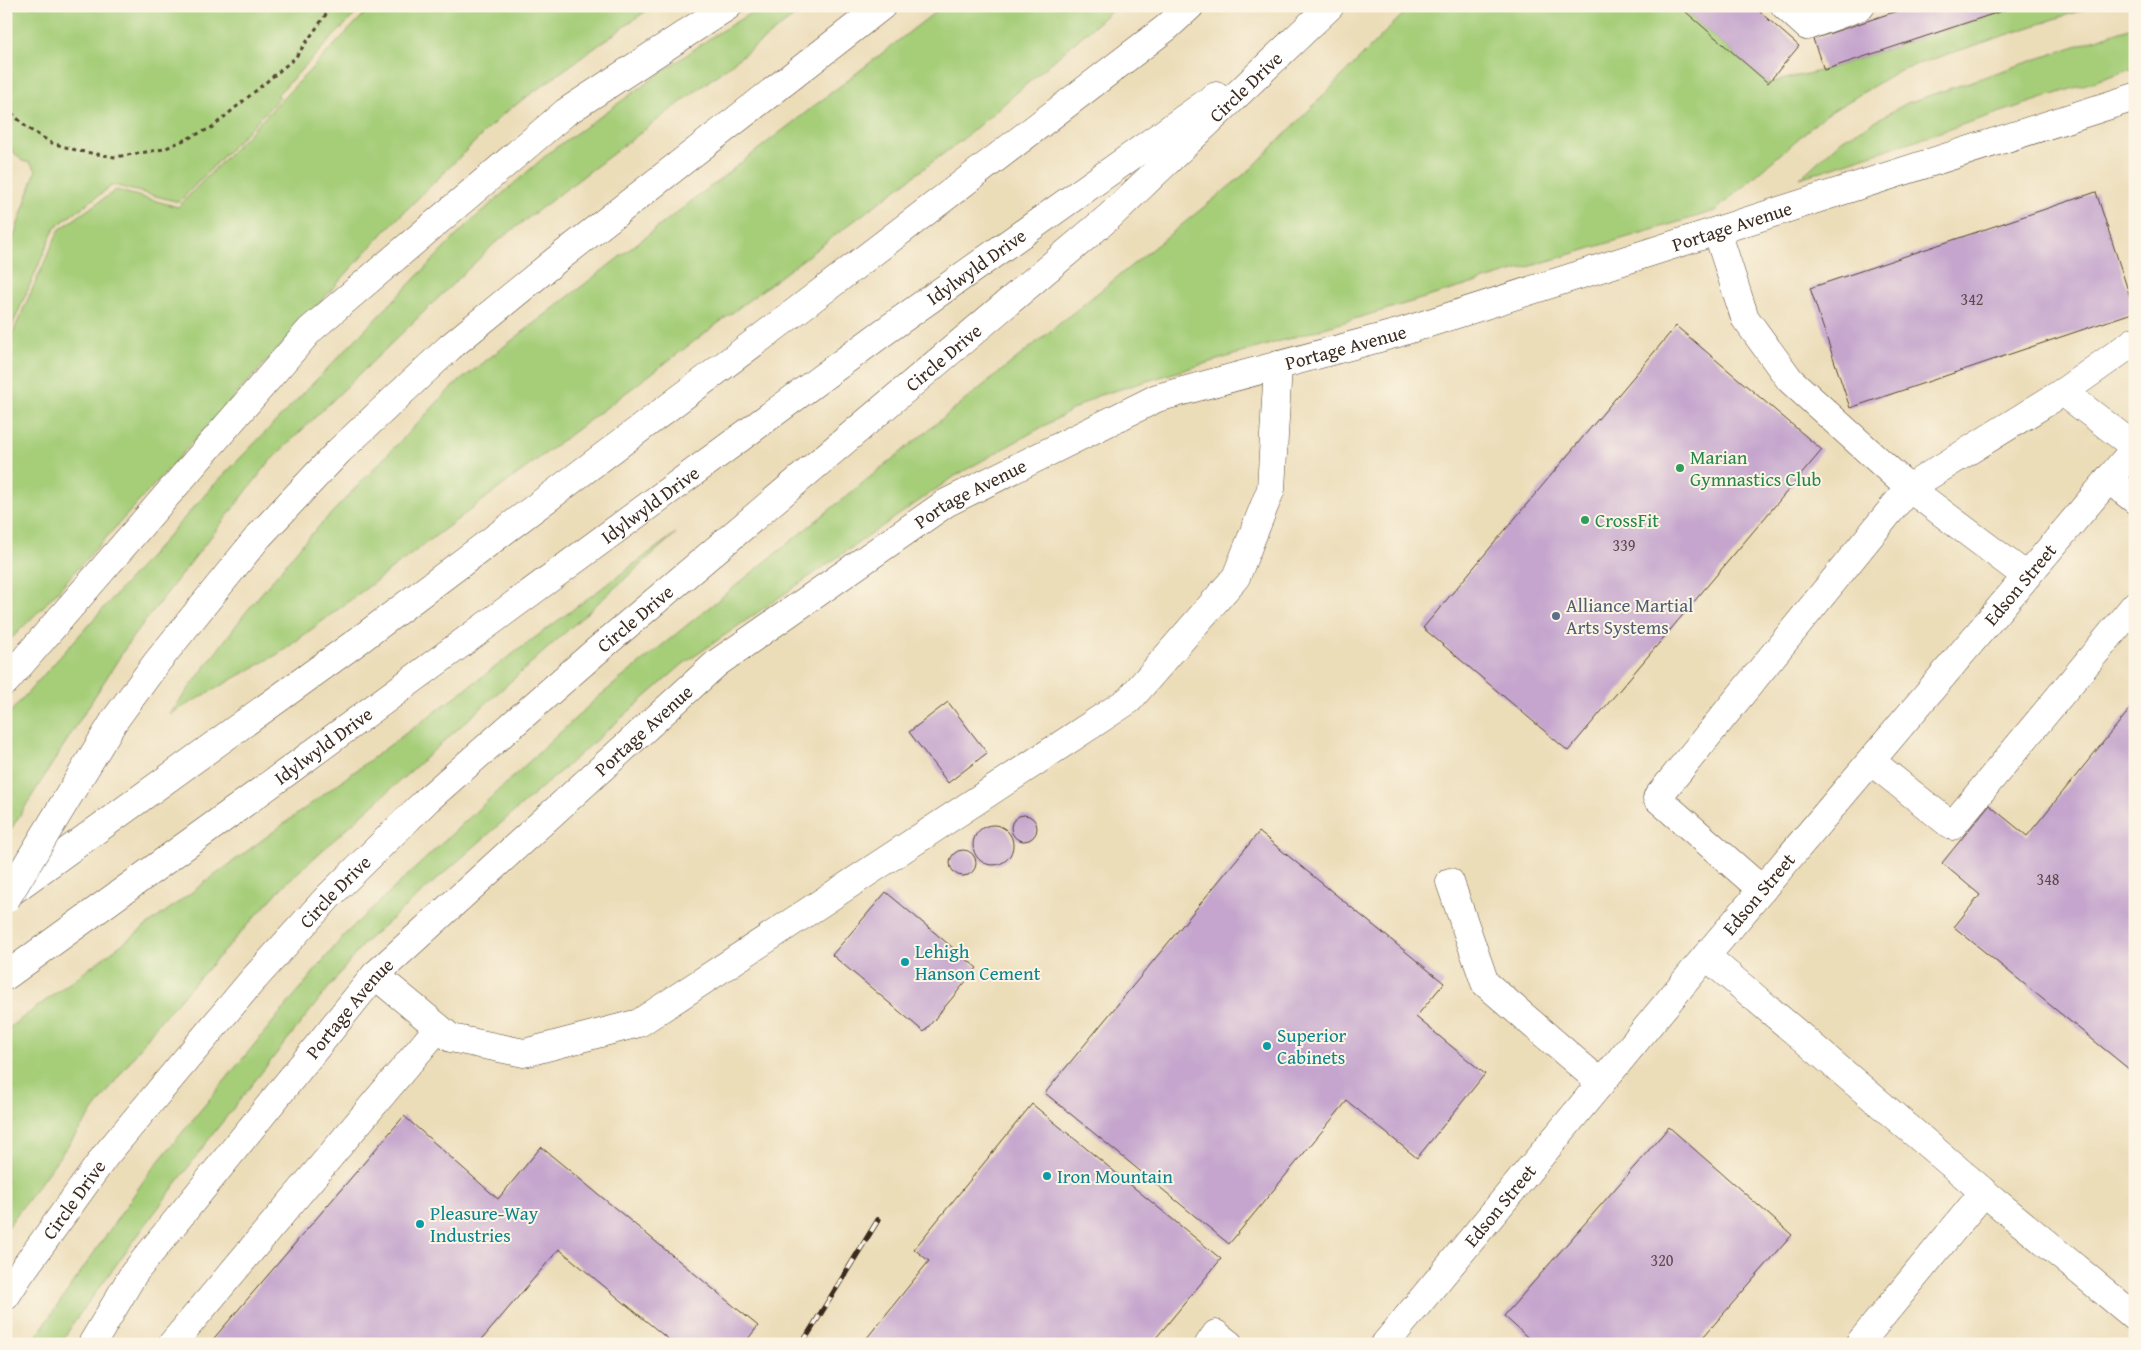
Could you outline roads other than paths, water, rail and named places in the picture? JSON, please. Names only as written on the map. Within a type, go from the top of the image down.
[{"type":"main road","points":[[6,681],[310,330],[566,112],[728,6]]},
{"type":"main road","points":[[6,897],[114,722],[157,662],[259,536],[339,451],[450,347],[554,261],[882,6]]},
{"type":"main road","points":[[6,897],[350,647],[676,402],[1166,28],[1190,6]]},
{"type":"main road","name":"Circle Drive","points":[[6,1296],[105,1156],[251,982],[329,896],[428,799],[594,653],[1110,216],[1330,6]]},
{"type":"main road","points":[[1785,6],[1807,26],[1861,6]]},
{"type":"main road","name":"Idylwyld Drive","points":[[6,976],[286,773],[881,334],[1296,38]]},
{"type":"main road","name":"Portage Avenue","points":[[92,1344],[134,1273],[375,975],[717,663],[946,503],[1157,398],[1398,333],[2135,96]]},
{"type":"main road","points":[[1717,231],[1745,318],[1790,380],[1909,488],[2026,576]]},
{"type":"main road","points":[[1762,890],[1657,798],[1909,488],[2062,392],[2135,341]]},
{"type":"main road","points":[[375,975],[450,1038],[524,1053],[639,1023],[1129,700],[1236,577],[1271,489],[1278,365]]},
{"type":"main road","points":[[2062,392],[2135,447]]},
{"type":"main road","name":"Edson Street","points":[[1398,1339],[1601,1083],[2135,447]]},
{"type":"main road","points":[[2108,480],[2135,500]]},
{"type":"main road","points":[[1871,761],[1952,826],[2135,605]]},
{"type":"main road","points":[[1450,882],[1485,983],[1601,1083]]},
{"type":"main road","points":[[1706,956],[1984,1192],[2135,1317]]},
{"type":"main road","points":[[172,1344],[438,1028]]},
{"type":"main road","points":[[1859,1344],[1984,1192]]},
{"type":"main road","points":[[1209,1344],[1216,1334],[1228,1344]]},
{"type":"railway","points":[[802,1344],[878,1220]]},
{"type":"place","name":"Marian Gymnastics Club","points":[[1680,468]]},
{"type":"place","name":"CrossFit","points":[[1585,520]]},
{"type":"place","name":"Alliance Martial Arts Systems","points":[[1556,616]]},
{"type":"place","name":"Lehigh Hanson Cement","points":[[905,962]]},
{"type":"place","name":"Superior Cabinets","points":[[1267,1046]]},
{"type":"place","name":"Iron Mountain","points":[[1047,1176]]},
{"type":"place","name":"Pleasure-Way Industries","points":[[420,1224]]}]
